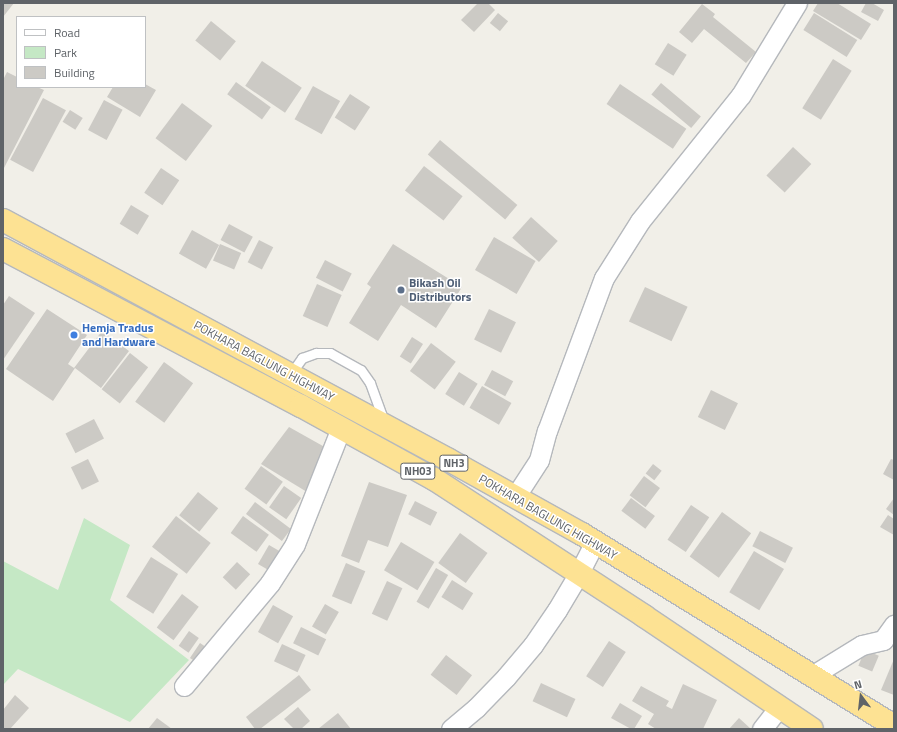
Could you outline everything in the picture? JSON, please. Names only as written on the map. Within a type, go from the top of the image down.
[{"type":"highway","name":"POKHARA BAGLUNG HIGHWAY","points":[[3,220],[582,534],[594,543],[813,675],[894,726]]},
{"type":"highway","name":"POKHARA BAGLUNG HIGHWAY","points":[[3,249],[341,428],[434,479],[579,573],[812,729]]},
{"type":"street","points":[[515,497],[539,460],[550,424],[604,278],[640,221],[741,95],[797,3]]},
{"type":"street","points":[[184,686],[270,583],[295,544],[341,428]]},
{"type":"street","points":[[451,729],[501,682],[533,645],[557,610],[579,573],[594,543]]},
{"type":"street","points":[[813,675],[862,644],[883,640],[894,625]]},
{"type":"street","points":[[762,729],[779,707]]},
{"type":"lane","points":[[290,375],[302,358],[316,352],[330,353],[361,370],[370,383],[380,414],[392,430]]},
{"type":"green space","points":[[84,518],[130,545],[110,600],[189,660],[130,722],[18,669],[3,685],[3,561],[58,590]]},
{"type":"building","points":[[3,3],[14,3],[3,17]]},
{"type":"building","points":[[478,3],[488,3],[495,10],[474,32],[461,20]]},
{"type":"building","points":[[818,3],[837,3],[871,24],[861,40],[813,11]]},
{"type":"building","points":[[866,3],[872,3],[884,10],[878,21],[861,12]]},
{"type":"building","points":[[702,4],[715,14],[713,17],[756,52],[746,63],[704,29],[692,43],[679,32]]},
{"type":"building","points":[[498,13],[508,21],[500,31],[490,23]]},
{"type":"building","points":[[814,13],[857,40],[847,57],[803,30]]},
{"type":"building","points":[[211,21],[236,41],[220,61],[195,40]]},
{"type":"building","points":[[668,43],[687,55],[673,76],[655,64]]},
{"type":"building","points":[[833,59],[852,71],[821,120],[802,108]]},
{"type":"building","points":[[262,61],[302,88],[285,113],[245,86]]},
{"type":"building","points":[[7,72],[16,76],[16,88],[39,88],[44,90],[4,168],[3,80]]},
{"type":"building","points":[[236,82],[271,107],[262,119],[227,94]]},
{"type":"building","points":[[661,83],[701,116],[691,128],[651,94]]},
{"type":"building","points":[[620,84],[686,129],[673,149],[607,104]]},
{"type":"building","points":[[146,85],[156,90],[140,117],[107,97],[112,88],[146,88]]},
{"type":"building","points":[[313,86],[340,101],[322,134],[295,119]]},
{"type":"building","points":[[350,94],[370,107],[355,131],[335,117]]},
{"type":"building","points":[[43,98],[66,110],[33,172],[10,160]]},
{"type":"building","points":[[104,100],[123,110],[107,140],[88,130]]},
{"type":"building","points":[[182,103],[212,126],[186,161],[156,138]]},
{"type":"building","points":[[70,110],[83,118],[75,130],[63,122]]},
{"type":"building","points":[[440,140],[517,205],[505,219],[428,155]]},
{"type":"building","points":[[793,147],[811,164],[785,193],[766,176]]},
{"type":"building","points":[[424,166],[463,196],[444,221],[405,190]]},
{"type":"building","points":[[161,168],[179,180],[162,205],[144,193]]},
{"type":"building","points":[[131,205],[149,216],[138,235],[120,224]]},
{"type":"building","points":[[531,217],[558,241],[539,262],[512,238]]},
{"type":"building","points":[[229,224],[253,237],[244,253],[221,240]]},
{"type":"building","points":[[192,230],[219,245],[206,269],[179,254]]},
{"type":"building","points":[[494,237],[536,261],[517,294],[475,270]]},
{"type":"building","points":[[259,240],[273,247],[262,270],[248,262]]},
{"type":"building","points":[[220,244],[241,253],[234,270],[213,261]]},
{"type":"building","points":[[393,244],[462,287],[436,328],[401,305],[378,341],[349,323],[371,287],[367,284]]},
{"type":"building","points":[[325,260],[352,274],[343,291],[316,278]]},
{"type":"building","points":[[317,284],[342,295],[327,327],[303,316]]},
{"type":"building","points":[[645,287],[688,307],[672,341],[629,321]]},
{"type":"building","points":[[9,296],[35,313],[3,360],[3,305]]},
{"type":"building","points":[[47,309],[87,335],[68,364],[74,368],[102,331],[129,351],[101,388],[75,368],[53,401],[6,369]]},
{"type":"building","points":[[489,309],[516,322],[501,353],[474,340]]},
{"type":"building","points":[[412,337],[423,344],[411,363],[400,357]]},
{"type":"building","points":[[431,343],[456,362],[435,390],[410,371]]},
{"type":"building","points":[[130,353],[148,367],[120,403],[102,389]]},
{"type":"building","points":[[164,362],[193,383],[164,423],[135,402]]},
{"type":"building","points":[[492,370],[513,381],[505,396],[484,385]]},
{"type":"building","points":[[459,372],[478,384],[464,406],[445,394]]},
{"type":"building","points":[[482,386],[511,403],[499,425],[470,408]]},
{"type":"building","points":[[711,390],[738,403],[725,430],[698,417]]},
{"type":"building","points":[[94,419],[104,439],[75,453],[65,434]]},
{"type":"building","points":[[289,427],[330,450],[307,492],[261,464]]},
{"type":"building","points":[[88,459],[99,481],[82,490],[71,467]]},
{"type":"building","points":[[891,459],[894,460],[894,480],[883,474]]},
{"type":"building","points":[[653,464],[662,471],[654,480],[646,473]]},
{"type":"building","points":[[261,466],[283,482],[266,505],[245,489]]},
{"type":"building","points":[[644,476],[660,488],[646,507],[630,495]]},
{"type":"building","points":[[369,482],[407,495],[388,547],[368,540],[359,563],[341,556]]},
{"type":"building","points":[[284,486],[301,498],[286,519],[269,507]]},
{"type":"building","points":[[198,492],[218,508],[199,532],[179,515]]},
{"type":"building","points":[[631,498],[655,516],[645,529],[621,511]]},
{"type":"building","points":[[894,498],[894,515],[886,509]]},
{"type":"building","points":[[415,501],[437,512],[430,526],[408,514]]},
{"type":"building","points":[[255,502],[291,529],[282,541],[246,514]]},
{"type":"building","points":[[691,505],[709,517],[686,552],[668,540]]},
{"type":"building","points":[[722,512],[751,533],[719,578],[690,556]]},
{"type":"building","points":[[888,515],[894,519],[894,535],[880,527]]},
{"type":"building","points":[[176,516],[211,543],[187,574],[152,547]]},
{"type":"building","points":[[243,516],[269,535],[257,552],[231,533]]},
{"type":"building","points":[[760,531],[793,548],[785,563],[752,546]]},
{"type":"building","points":[[460,533],[488,553],[466,583],[438,563]]},
{"type":"building","points":[[401,542],[434,562],[417,590],[384,570]]},
{"type":"building","points":[[269,545],[286,555],[275,574],[258,564]]},
{"type":"building","points":[[754,551],[784,569],[759,610],[729,592]]},
{"type":"building","points":[[151,557],[178,574],[153,614],[126,597]]},
{"type":"building","points":[[237,562],[250,574],[236,590],[223,577]]},
{"type":"building","points":[[346,563],[365,571],[351,604],[332,596]]},
{"type":"building","points":[[436,568],[448,575],[429,609],[416,602]]},
{"type":"building","points":[[452,580],[473,593],[463,610],[441,597]]},
{"type":"building","points":[[387,581],[402,588],[387,621],[372,614]]},
{"type":"building","points":[[182,594],[199,607],[173,640],[157,628]]},
{"type":"building","points":[[325,604],[339,612],[326,635],[312,627]]},
{"type":"building","points":[[273,605],[293,616],[278,643],[258,632]]},
{"type":"building","points":[[301,627],[326,639],[318,655],[293,643]]},
{"type":"building","points":[[189,631],[199,638],[189,653],[179,646]]},
{"type":"building","points":[[609,641],[626,652],[603,687],[586,676]]},
{"type":"building","points":[[200,643],[209,649],[199,664],[190,658]]},
{"type":"building","points":[[282,644],[306,655],[298,672],[274,661]]},
{"type":"building","points":[[865,650],[879,656],[872,672],[858,666]]},
{"type":"building","points":[[446,655],[472,675],[457,695],[431,675]]},
{"type":"building","points":[[894,659],[894,695],[881,690]]},
{"type":"building","points":[[299,675],[311,690],[260,729],[255,729],[246,717]]},
{"type":"building","points":[[541,683],[575,699],[567,717],[533,701]]},
{"type":"building","points":[[683,684],[717,700],[703,729],[656,729],[648,724],[654,714],[632,701],[641,686],[669,701],[666,706],[672,709]]},
{"type":"building","points":[[15,695],[29,708],[10,729],[3,729],[3,710]]},
{"type":"building","points":[[620,703],[642,716],[634,729],[631,729],[611,718]]},
{"type":"building","points":[[298,707],[310,721],[301,729],[294,729],[284,719]]},
{"type":"building","points":[[338,713],[351,729],[318,729]]},
{"type":"building","points":[[157,718],[172,729],[148,729]]},
{"type":"building","points":[[739,718],[751,729],[729,729]]},
{"type":"place","name":"Bikash Oil Distributors","points":[[401,290]]},
{"type":"place","name":"Hemja Tradus and Hardware","points":[[74,335]]}]
